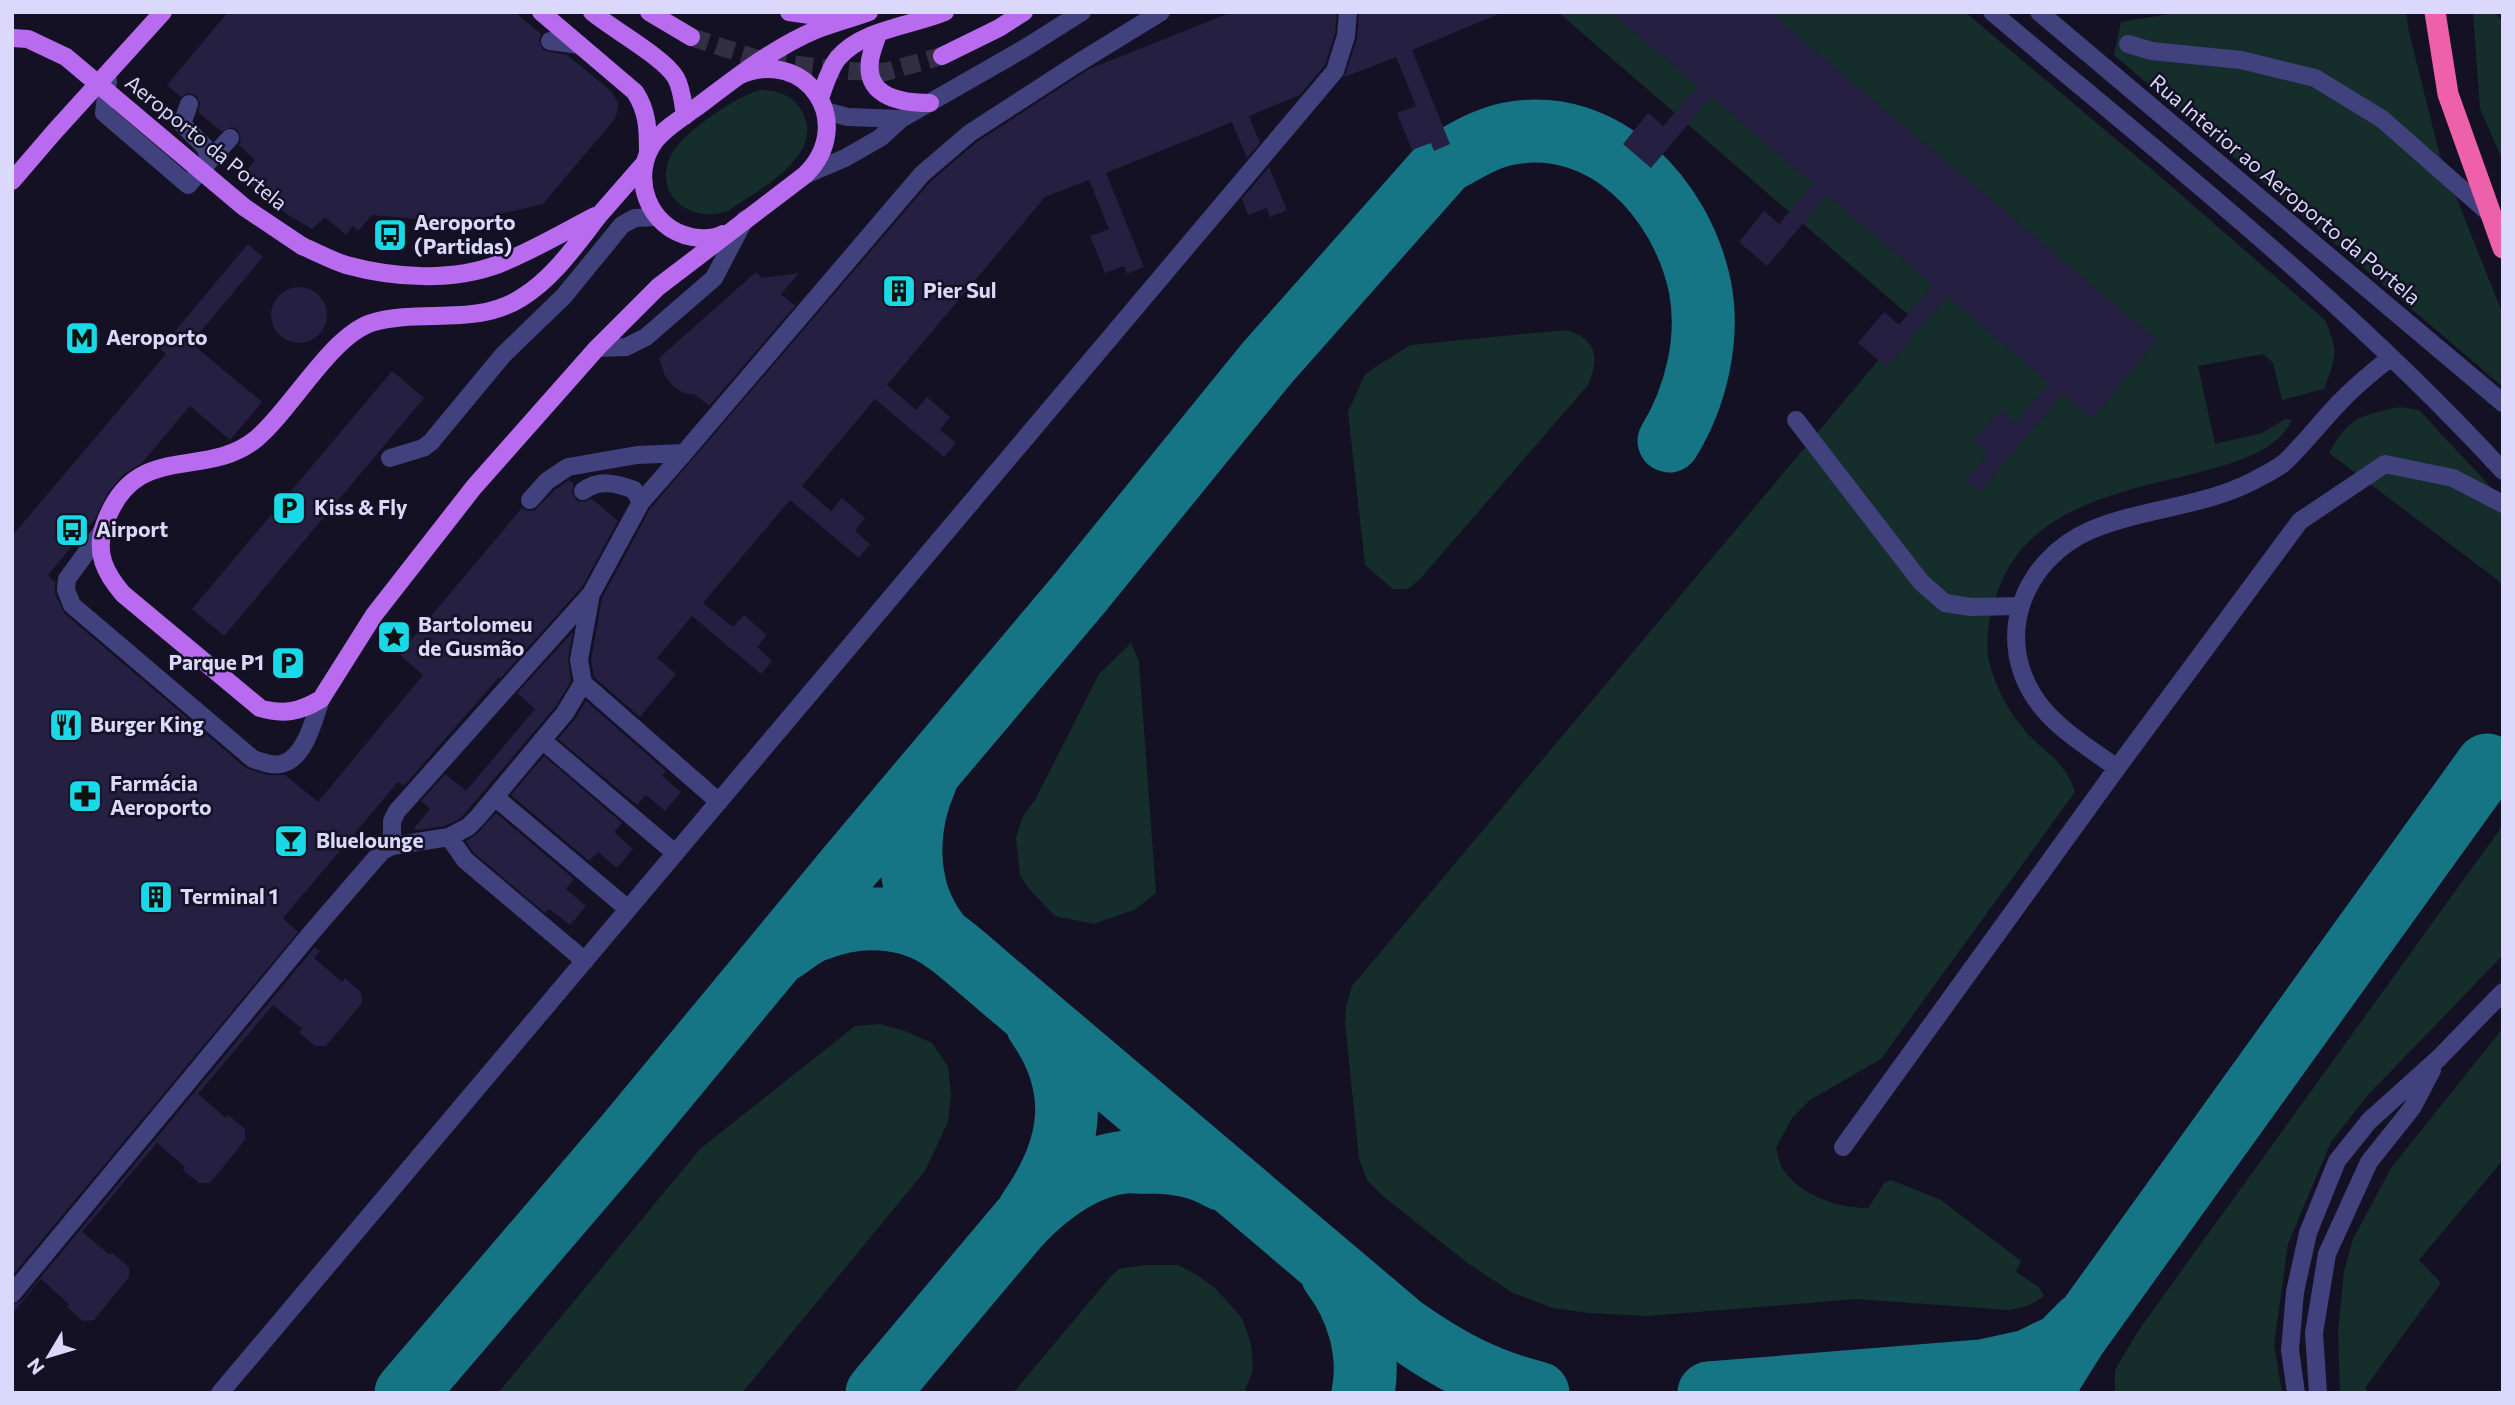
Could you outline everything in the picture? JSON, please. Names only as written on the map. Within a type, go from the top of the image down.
[{"type":"highway","points":[[2435,12],[2448,94],[2503,248]]},
{"type":"main road","name":"Aeroporto da Portela","points":[[12,181],[163,12]]},
{"type":"main road","points":[[541,12],[635,92],[642,103],[648,122],[644,194],[657,217],[678,232],[695,237],[717,237],[739,224]]},
{"type":"main road","points":[[592,12],[664,63],[680,86],[685,116]]},
{"type":"main road","points":[[649,12],[691,37]]},
{"type":"main road","points":[[789,12],[824,17],[851,12]]},
{"type":"main road","points":[[738,76],[751,70],[777,68],[805,81],[823,105],[828,130],[823,152],[816,164],[658,287],[597,348],[474,487],[374,615],[321,699],[307,707],[283,713],[260,708],[122,594],[108,577],[101,546],[103,530],[120,495],[146,471],[225,455],[253,441],[270,427],[332,354],[349,337],[369,324],[393,318],[454,317],[481,313],[520,299],[557,267],[646,159],[656,140],[685,116],[738,76],[782,48],[817,30],[869,12]]},
{"type":"main road","points":[[823,105],[836,60],[846,50],[878,34],[945,12]]},
{"type":"main road","points":[[942,56],[999,28],[1024,12]]},
{"type":"main road","points":[[878,34],[870,62],[871,76],[879,89],[889,98],[904,103],[930,103]]},
{"type":"main road","name":"Aeroporto da Portela","points":[[12,38],[28,39],[66,57],[244,207],[302,246],[345,264],[387,274],[430,276],[460,273],[497,265],[602,213]]},
{"type":"street","points":[[805,175],[845,158],[871,143],[901,119],[1082,12]]},
{"type":"street","points":[[392,846],[392,821],[397,811],[591,594],[641,502],[922,174],[970,133],[1161,12]]},
{"type":"street","points":[[220,1393],[1335,71],[1346,36],[1348,12]]},
{"type":"street","points":[[1992,12],[2319,288],[2450,413],[2503,471]]},
{"type":"street","name":"Rua Interior ao Aeroporto da Portela","points":[[2039,12],[2503,403]]},
{"type":"street","points":[[550,40],[580,45]]},
{"type":"street","points":[[2128,44],[2152,51],[2241,60],[2315,78],[2382,119],[2489,213]]},
{"type":"street","points":[[108,72],[104,113],[188,186],[230,138]]},
{"type":"street","points":[[189,104],[182,124],[205,147],[210,160]]},
{"type":"street","points":[[823,105],[848,117],[901,119]]},
{"type":"street","points":[[390,458],[423,448],[431,442],[503,355],[564,296],[622,225],[635,218],[657,217]]},
{"type":"street","points":[[597,348],[626,347],[646,337],[714,278],[739,224]]},
{"type":"street","points":[[2117,768],[2062,726],[2039,704],[2023,675],[2016,639],[2019,606],[2032,578],[2058,548],[2092,530],[2249,483],[2283,464],[2365,377],[2390,358]]},
{"type":"street","points":[[1796,421],[1921,582],[1945,603],[1971,607],[2019,606]]},
{"type":"street","points":[[530,500],[548,481],[568,467],[637,454],[684,453]]},
{"type":"street","points":[[1843,1147],[2117,768],[2300,521],[2385,464],[2453,478],[2503,504]]},
{"type":"street","points":[[583,491],[599,483],[620,485],[634,490],[641,502]]},
{"type":"street","points":[[103,530],[67,579],[66,590],[72,605],[253,760],[268,764],[281,764],[290,760],[305,742],[321,699]]},
{"type":"street","points":[[591,594],[579,660],[583,682],[719,802]]},
{"type":"street","points":[[12,1294],[374,859],[392,846],[449,837],[468,827],[565,713],[583,682]]},
{"type":"street","points":[[542,740],[675,853]]},
{"type":"street","points":[[495,797],[628,909]]},
{"type":"street","points":[[449,837],[465,860],[584,961]]},
{"type":"street","points":[[2297,1393],[2290,1350],[2295,1292],[2308,1233],[2337,1161],[2369,1121],[2439,1058],[2503,992]]},
{"type":"street","points":[[2318,1393],[2314,1333],[2327,1254],[2369,1162],[2412,1108],[2439,1058]]},
{"type":"green space","points":[[1558,12],[1965,12],[2325,320],[2329,331],[2334,354],[2324,389],[2282,400],[2273,363],[2263,354],[2198,366],[2215,444],[2262,433],[2285,419],[2292,420],[2277,440],[2232,463],[2119,493],[2089,504],[2062,517],[2037,534],[2017,556],[2001,583],[1991,611],[1987,641],[1989,661],[2000,693],[2012,713],[2063,768],[2075,792],[1881,1059],[1810,1100],[1792,1118],[1776,1148],[1783,1169],[1791,1178],[1810,1193],[1833,1203],[1868,1208],[1885,1182],[1891,1180],[1941,1200],[2021,1261],[2016,1272],[2039,1287],[2044,1296],[2028,1306],[2008,1310],[1856,1299],[1648,1316],[1553,1308],[1513,1293],[1469,1264],[1384,1197],[1367,1180],[1359,1158],[1345,1023],[1352,986],[1913,319]]},
{"type":"green space","points":[[2182,12],[2406,12],[2440,156],[2503,315],[2503,387],[2114,55],[2121,22]]},
{"type":"green space","points":[[2473,12],[2494,12],[2503,22],[2503,161],[2480,109]]},
{"type":"green space","points":[[760,90],[784,94],[802,111],[807,127],[805,143],[797,157],[771,182],[728,211],[701,214],[679,204],[671,195],[666,171],[676,148],[710,117],[737,100]]},
{"type":"green space","points":[[1566,330],[1584,339],[1593,351],[1594,366],[1588,385],[1421,578],[1408,589],[1393,589],[1365,565],[1348,412],[1365,374],[1410,345]]},
{"type":"green space","points":[[2400,407],[2419,410],[2503,500],[2503,584],[2329,453],[2343,432],[2357,420],[2376,412]]},
{"type":"green space","points":[[1131,643],[1139,662],[1156,893],[1134,910],[1094,924],[1055,916],[1028,888],[1020,875],[1016,838],[1023,816],[1035,800],[1099,674]]},
{"type":"green space","points":[[2503,825],[2503,955],[2368,1095],[2331,1142],[2288,1244],[2274,1345],[2282,1393],[2115,1393],[2115,1370],[2138,1331]]},
{"type":"green space","points":[[880,1024],[932,1043],[948,1066],[951,1095],[948,1122],[925,1171],[742,1393],[498,1393],[700,1149],[855,1026]]},
{"type":"green space","points":[[2503,1028],[2503,1160],[2419,1260],[2441,1283],[2365,1388],[2369,1393],[2340,1393],[2338,1333],[2344,1271],[2353,1239],[2391,1168]]},
{"type":"green space","points":[[1145,1265],[1178,1265],[1195,1274],[1214,1287],[1242,1318],[1251,1343],[1253,1370],[1244,1393],[1013,1393],[1112,1275],[1119,1269]]},
{"type":"building","points":[[228,12],[515,12],[541,34],[539,40],[543,50],[567,55],[612,92],[618,103],[617,113],[543,204],[488,217],[428,220],[372,215],[358,231],[353,226],[346,235],[325,217],[312,229],[285,213],[241,178],[255,160],[239,145],[241,140],[238,130],[232,127],[221,131],[198,112],[200,103],[197,96],[188,93],[181,97],[167,85]]},
{"type":"building","name":"Pier Sul","points":[[1232,12],[1337,12],[1335,34],[1325,65],[1300,95],[1249,116],[1260,143],[1247,158],[1232,122],[1106,173],[1144,267],[1127,274],[1124,266],[1105,273],[1090,236],[1109,229],[1089,180],[1045,197],[887,385],[916,410],[927,397],[950,417],[940,430],[956,443],[944,457],[875,399],[802,486],[831,511],[842,498],[865,518],[855,531],[870,544],[859,558],[790,500],[703,603],[733,627],[744,615],[767,635],[757,647],[772,661],[761,674],[692,616],[657,658],[676,674],[640,717],[594,677],[591,660],[602,598],[650,509],[930,182],[977,142],[1089,69]]},
{"type":"building","points":[[1359,12],[1504,12],[1412,50],[1450,144],[1434,151],[1431,143],[1412,150],[1397,113],[1416,106],[1396,57],[1344,77],[1357,39]]},
{"type":"building","points":[[1610,12],[1769,12],[2157,340],[2092,419],[2063,394],[1979,492],[1966,481],[1989,453],[1974,440],[2000,410],[2015,423],[2049,383],[1947,296],[1887,367],[1858,343],[1884,312],[1899,325],[1933,285],[1827,195],[1767,266],[1739,242],[1764,211],[1779,224],[1813,184],[1711,97],[1651,168],[1623,144],[1648,113],[1663,126],[1698,86]]},
{"type":"building","points":[[1269,167],[1287,210],[1270,217],[1267,208],[1248,215],[1242,199]]},
{"type":"building","name":"Terminal 1","points":[[248,244],[263,257],[191,343],[262,402],[230,440],[190,406],[141,464],[125,473],[109,491],[95,519],[48,575],[55,582],[55,594],[65,614],[246,768],[268,775],[285,775],[318,802],[423,675],[399,654],[522,508],[534,511],[569,480],[574,484],[572,492],[577,501],[592,499],[618,521],[582,587],[404,786],[398,782],[283,918],[298,932],[12,1276],[12,536],[166,354],[160,349]]},
{"type":"building","points":[[756,272],[762,278],[799,273],[781,294],[795,306],[709,406],[696,395],[684,393],[673,386],[665,376],[659,358]]},
{"type":"building","points":[[299,287],[310,289],[319,295],[325,304],[325,326],[319,335],[310,341],[299,343],[288,341],[279,335],[273,326],[271,315],[273,304],[279,295],[288,289]]},
{"type":"building","points":[[392,371],[424,398],[224,636],[192,609]]},
{"type":"building","points":[[573,632],[568,658],[571,681],[556,706],[461,818],[445,826],[417,830],[414,828],[430,809],[421,801],[445,774],[466,791],[535,709],[517,693]]},
{"type":"building","points":[[586,701],[666,771],[662,776],[681,792],[665,811],[646,795],[637,805],[558,739]]},
{"type":"building","points":[[544,756],[622,823],[614,832],[633,849],[617,868],[598,852],[589,861],[511,795]]},
{"type":"building","points":[[496,813],[574,879],[566,889],[586,906],[570,925],[549,909],[545,913],[473,852],[466,841],[476,835]]},
{"type":"building","points":[[315,947],[320,951],[314,958],[342,982],[345,978],[361,992],[362,1003],[326,1046],[315,1046],[299,1032],[302,1029],[273,1005],[198,1094],[226,1118],[228,1115],[245,1129],[245,1140],[210,1183],[199,1183],[157,1143],[82,1232],[129,1267],[129,1277],[94,1320],[83,1321],[67,1307],[69,1304],[41,1279],[12,1314],[12,1305],[21,1301]]},
{"type":"taxiway","points":[[406,1393],[626,1136],[1079,594],[1267,363],[1444,163],[1499,136],[1542,131],[1576,137],[1606,150],[1633,170],[1657,195],[1676,223],[1691,254],[1703,307],[1702,347],[1693,387],[1687,406],[1669,441]]},
{"type":"taxiway","points":[[2046,1393],[2051,1376],[2076,1336],[2487,765]]},
{"type":"taxiway","points":[[926,780],[913,821],[911,864],[921,905],[944,941]]},
{"type":"taxiway","points":[[784,950],[812,932],[832,924],[865,919],[899,921],[930,932],[966,957],[1403,1328],[1467,1367],[1501,1382],[1538,1393]]},
{"type":"taxiway","points":[[1028,1212],[1054,1166],[1066,1119],[1066,1096],[1061,1072],[1052,1048],[1037,1024]]},
{"type":"taxiway","points":[[877,1393],[1020,1223],[1067,1183],[1095,1169],[1129,1162],[1185,1165],[1221,1179]]},
{"type":"taxiway","points":[[1332,1274],[1349,1301],[1360,1330],[1365,1361],[1363,1393]]},
{"type":"taxiway","points":[[1709,1393],[1982,1371],[2028,1361],[2061,1345],[2083,1323]]},
{"type":"tunnel","points":[[691,37],[764,61],[851,71],[885,72],[942,56]]},
{"type":"place","name":"Aeroporto (Partidas)","points":[[390,235]]},
{"type":"place","name":"Pier Sul","points":[[899,291]]},
{"type":"place","name":"Aeroporto","points":[[82,338]]},
{"type":"place","name":"Kiss & Fly","points":[[289,508]]},
{"type":"place","name":"Airport","points":[[72,530]]},
{"type":"place","name":"Bartolomeu de Gusmão","points":[[394,637]]},
{"type":"place","name":"Parque P1","points":[[288,663]]},
{"type":"place","name":"Burger King","points":[[66,725]]},
{"type":"place","name":"Farmácia Aeroporto","points":[[85,796]]},
{"type":"place","name":"Bluelounge","points":[[291,841]]},
{"type":"place","name":"Terminal 1","points":[[156,897]]}]
